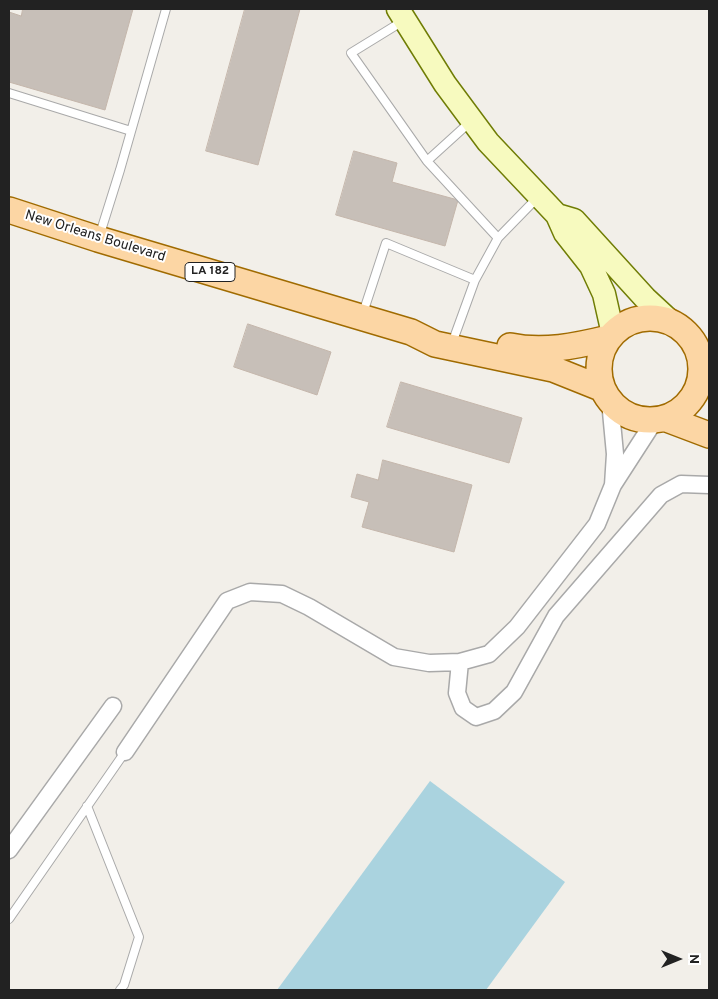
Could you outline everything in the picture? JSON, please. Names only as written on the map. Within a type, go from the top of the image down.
[{"type":"main road","points":[[402,14],[445,84],[488,142],[558,215],[564,233],[591,266],[604,294],[611,336]]},
{"type":"main road","name":"New Orleans Boulevard","points":[[9,210],[98,239],[411,332],[435,344],[553,369],[606,395]]},
{"type":"main road","points":[[558,215],[574,220],[645,298],[686,333],[696,348],[705,372],[692,398],[680,411],[659,419]]},
{"type":"main road","points":[[672,323],[655,318],[638,319],[622,326],[611,336],[601,354],[599,371],[606,395],[621,412],[634,418],[659,419],[709,435]]},
{"type":"main road","name":"New Orleans Boulevard","points":[[411,332],[438,331],[524,349],[572,346],[611,336]]},
{"type":"street","points":[[606,395],[615,454],[613,484]]},
{"type":"street","points":[[125,752],[227,602],[250,592],[282,594],[309,607],[394,657],[430,663],[460,662],[489,654],[517,627],[597,524],[613,484],[659,419]]},
{"type":"street","points":[[460,662],[457,693],[463,708],[476,716],[494,712],[514,692],[556,616],[661,495],[682,484],[709,485]]},
{"type":"street","points":[[9,850],[113,706]]},
{"type":"lane","points":[[98,239],[166,9]]},
{"type":"lane","points":[[402,14],[351,53],[427,161],[498,238]]},
{"type":"lane","points":[[9,93],[131,131]]},
{"type":"lane","points":[[427,161],[472,120]]},
{"type":"lane","points":[[455,335],[475,280],[498,238],[539,196]]},
{"type":"lane","points":[[362,317],[386,243],[475,280]]},
{"type":"lane","points":[[9,918],[125,752]]},
{"type":"lane","points":[[88,806],[139,937],[124,985],[120,990]]},
{"type":"water","points":[[430,781],[565,882],[486,990],[277,990]]},
{"type":"building","points":[[23,9],[133,9],[105,110],[9,82],[9,12],[21,16]]},
{"type":"building","points":[[245,9],[300,9],[258,165],[206,151]]},
{"type":"building","points":[[354,151],[397,163],[392,182],[458,200],[445,246],[336,215]]},
{"type":"building","points":[[248,324],[331,352],[317,395],[234,367]]},
{"type":"building","points":[[401,382],[522,418],[509,463],[387,427]]},
{"type":"building","points":[[383,460],[472,485],[454,552],[362,527],[369,502],[351,497],[357,474],[378,480]]}]
